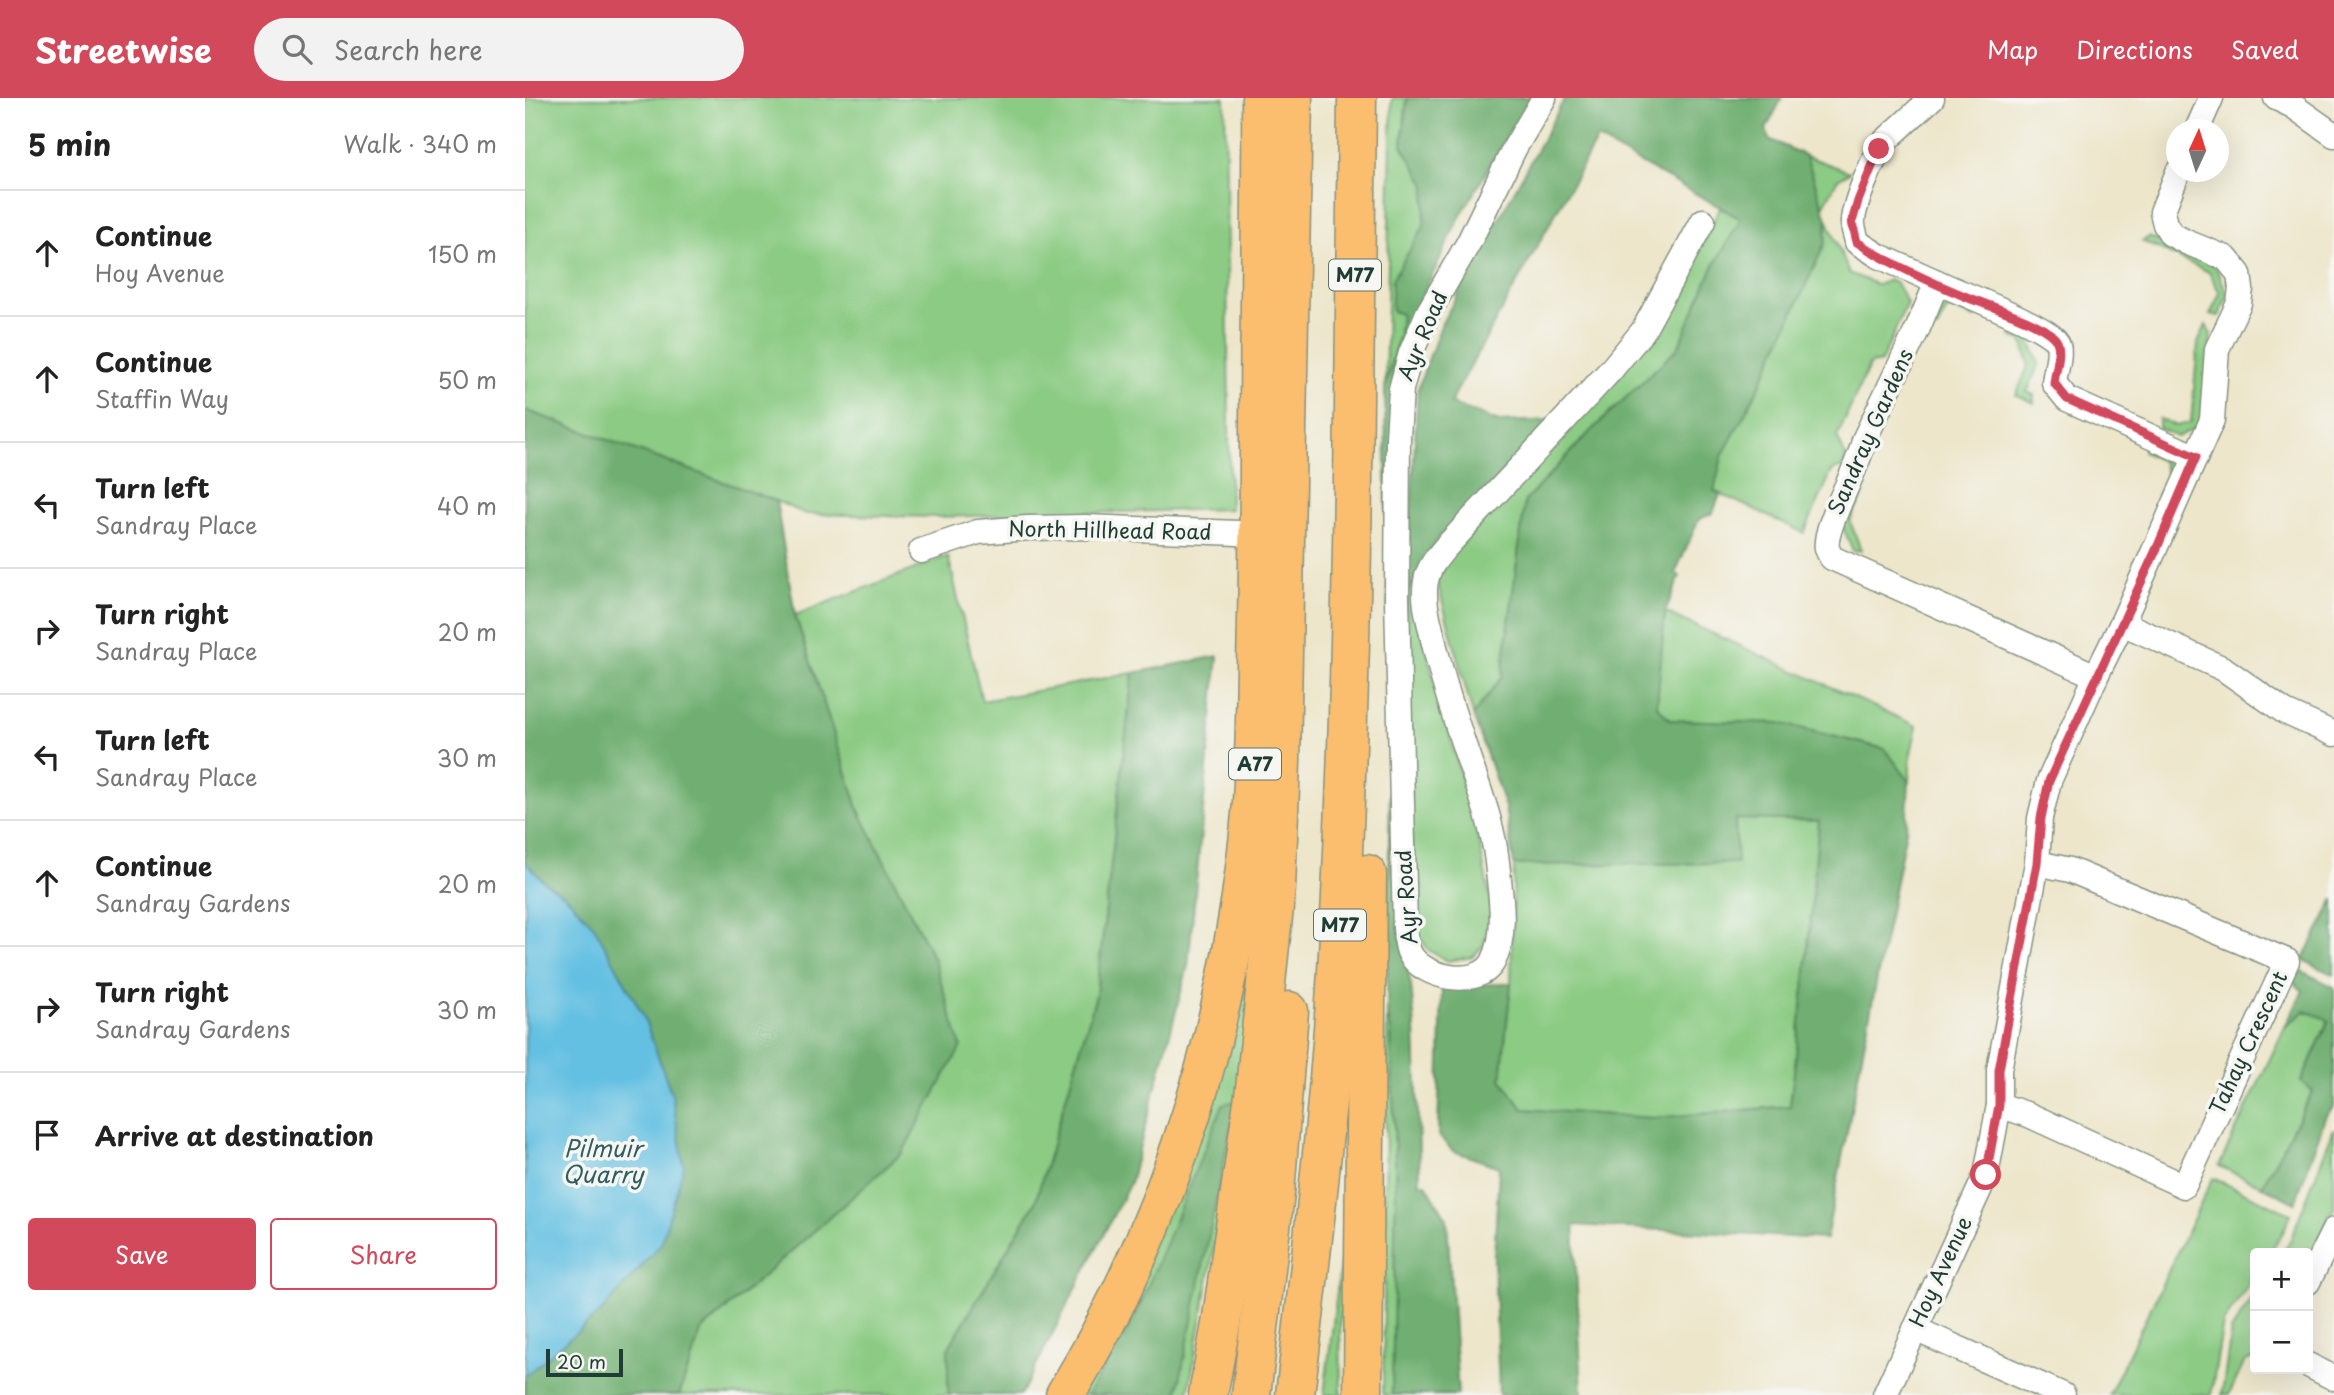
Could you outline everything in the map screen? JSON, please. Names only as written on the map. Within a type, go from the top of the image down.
[{"type":"main road","name":"A77","points":[[1065,1395],[1131,1269],[1159,1203],[1197,1097],[1223,995],[1245,868],[1255,765],[1261,98]]},
{"type":"main road","points":[[1208,1395],[1254,1101],[1276,888],[1281,764],[1293,98]]},
{"type":"main road","name":"M77","points":[[1251,1395],[1275,1194],[1299,850],[1314,98]]},
{"type":"main road","name":"M77","points":[[1295,1395],[1329,1095],[1338,954],[1349,717],[1357,98]]},
{"type":"main road","name":"M77","points":[[1353,452],[1367,822],[1366,1283],[1363,1395]]},
{"type":"street","name":"Ayr Road","points":[[1544,98],[1514,149],[1469,242],[1428,313],[1411,353],[1401,388],[1397,598],[1405,928],[1410,954],[1420,965],[1431,971],[1460,977],[1473,976],[1484,971],[1492,963],[1497,949],[1500,906],[1494,836],[1437,655],[1425,596],[1426,579],[1432,564],[1444,549],[1643,331],[1703,220]]},
{"type":"street","points":[[1932,98],[1879,149],[1852,222],[1857,242],[1879,257],[2028,321],[2055,338],[2059,349],[2054,383],[2067,399],[2196,457]]},
{"type":"street","points":[[2202,119],[2211,98]]},
{"type":"street","points":[[2276,98],[2293,106],[2334,135]]},
{"type":"street","name":"Hoy Avenue","points":[[1885,1395],[1986,1175],[1999,1105],[1999,1070],[2037,863],[2041,818],[2049,781],[2213,420],[2217,349],[2239,303],[2239,274],[2226,258],[2171,234],[2165,225],[2162,212],[2174,182]]},
{"type":"street","name":"Sandray Gardens","points":[[1937,282],[1864,440],[1861,457],[1830,526],[1827,548],[1832,558],[2096,676]]},
{"type":"street","name":"North Hillhead Road","points":[[921,551],[978,532],[1028,528],[1085,527],[1238,533],[1259,537]]},
{"type":"street","points":[[2122,623],[2224,669],[2285,712],[2334,734]]},
{"type":"street","name":"Tahay Crescent","points":[[1999,1105],[2029,1115],[2184,1186],[2287,961],[2070,870],[2037,863]]},
{"type":"street","points":[[2313,1272],[2334,1230]]},
{"type":"street","points":[[1915,1329],[2063,1395]]},
{"type":"street","points":[[2313,1368],[2334,1378]]},
{"type":"green space","points":[[525,98],[1225,98],[1230,509],[936,517],[806,514],[525,410]]},
{"type":"green space","points":[[1392,98],[1407,98],[1402,144],[1426,185],[1424,226],[1392,281],[1401,314],[1399,336],[1385,387]]},
{"type":"green space","points":[[1407,98],[1530,98],[1461,215],[1414,313],[1394,373],[1399,932],[1411,985],[1415,1027],[1420,1184],[1426,1184],[1447,1219],[1458,1395],[1392,1395],[1396,1188],[1391,1031],[1387,1011],[1390,767],[1385,387],[1399,335],[1401,314],[1392,311],[1392,280],[1424,226],[1426,185],[1402,145]]},
{"type":"green space","points":[[1565,98],[1782,98],[1766,129],[1769,139],[1806,156],[1827,219],[1825,243],[1758,389],[1722,456],[1714,491],[1720,494],[1713,513],[1699,519],[1675,573],[1680,576],[1665,612],[1657,706],[1670,720],[1779,723],[1885,749],[1909,781],[1906,830],[1826,1239],[1574,1225],[1582,1395],[1499,1395],[1494,1259],[1499,1167],[1453,1151],[1438,1135],[1442,987],[1511,983],[1501,1079],[1523,1109],[1654,1118],[1790,1106],[1805,981],[1819,821],[1735,819],[1737,863],[1514,865],[1505,807],[1473,715],[1502,677],[1525,501],[1589,433],[1678,348],[1713,267],[1741,219],[1597,139],[1450,403],[1499,422],[1554,420],[1440,536],[1406,594],[1418,388],[1442,323]]},
{"type":"green space","points":[[1806,156],[1850,172],[1838,179],[1823,207]]},
{"type":"green space","points":[[1720,208],[1742,219],[1713,267],[1678,348],[1589,433],[1525,501],[1502,677],[1473,715],[1437,581],[1443,565],[1656,329]]},
{"type":"green space","points":[[1827,219],[1849,273],[1878,285],[1889,280],[1896,283],[1907,303],[1881,362],[1870,364],[1837,437],[1846,457],[1842,467],[1832,471],[1804,533],[1714,491],[1722,456],[1758,389],[1825,243]]},
{"type":"green space","points":[[2149,237],[2215,265],[2228,295],[2219,316],[2210,315],[2220,293],[2209,272],[2142,241]]},
{"type":"green space","points":[[1952,300],[1976,311],[1975,318],[1954,309],[1946,311],[1937,329],[1929,326],[1939,305]]},
{"type":"green space","points":[[2206,325],[2211,335],[2202,417],[2196,428],[2177,437],[2159,428],[2159,419],[2177,426],[2191,422],[2198,343]]},
{"type":"green space","points":[[2022,331],[2027,333],[2039,364],[2027,392],[2034,395],[2034,403],[2016,395],[2029,364],[2022,341],[2011,336]]},
{"type":"green space","points":[[525,410],[776,501],[795,615],[859,811],[934,960],[961,1047],[902,1153],[701,1331],[679,1395],[525,1395],[525,1376],[672,1095],[643,1015],[594,926],[567,897],[543,881],[525,861]]},
{"type":"green space","points":[[2150,448],[2168,456],[2175,476],[2168,491],[2158,495],[2167,476],[2162,461],[2143,452]]},
{"type":"green space","points":[[1861,498],[1850,521],[1861,550],[1853,551],[1841,523],[1851,502]]},
{"type":"green space","points":[[948,556],[982,701],[1133,673],[1096,995],[1035,1203],[948,1349],[948,1395],[679,1395],[701,1331],[902,1153],[934,960],[859,811],[795,615]]},
{"type":"green space","points":[[1413,581],[1422,636],[1477,833],[1492,908],[1483,946],[1472,957],[1448,961],[1428,950],[1413,924],[1406,594]]},
{"type":"green space","points":[[1665,612],[1917,726],[1909,781],[1885,749],[1779,723],[1670,720],[1656,706]]},
{"type":"green space","points":[[1218,656],[1188,966],[1130,1183],[1021,1395],[948,1395],[948,1349],[1035,1203],[1096,996],[1133,673]]},
{"type":"green space","points":[[1734,819],[1819,820],[1805,981],[1790,1106],[1654,1118],[1523,1109],[1501,1079],[1511,983],[1514,865],[1736,863]]},
{"type":"green space","points":[[2334,899],[2334,975],[2303,960]]},
{"type":"green space","points":[[1254,932],[1254,1023],[1188,1395],[1079,1395]]},
{"type":"green space","points":[[2295,968],[2334,987],[2334,1106],[2326,1115],[2295,1203],[2262,1186],[2313,1091],[2301,1082],[2329,1020],[2305,1011],[2285,1027],[2303,991],[2290,979]]},
{"type":"green space","points":[[1387,1011],[1391,1031],[1396,1188],[1392,1395],[1383,1395]]},
{"type":"green space","points":[[2305,1011],[2329,1019],[2301,1082],[2313,1090],[2262,1186],[2219,1166],[2285,1027]]},
{"type":"green space","points":[[1236,1101],[1177,1395],[1087,1395],[1136,1315],[1223,1104]]},
{"type":"green space","points":[[2334,1128],[2334,1208],[2315,1245],[2308,1248],[2285,1248]]},
{"type":"green space","points":[[2213,1178],[2291,1214],[2273,1248],[2250,1248],[2250,1282],[2223,1323],[2211,1395],[2109,1395]]},
{"type":"green space","points":[[1349,1196],[1353,1290],[1340,1316],[1341,1395],[1324,1395]]},
{"type":"green space","points":[[2250,1302],[2250,1360],[2245,1361],[2229,1395],[2222,1395],[2231,1331]]},
{"type":"water","name":"Pilmuir Quarry","points":[[525,861],[543,881],[567,897],[594,926],[643,1015],[672,1095],[684,1166],[661,1244],[601,1312],[525,1376]]},
{"type":"route","points":[[1879,149],[1852,222],[1857,242],[1879,257],[1966,297],[2028,321],[2055,338],[2059,349],[2054,383],[2067,399],[2196,457],[2049,781],[2041,818],[2037,863],[1999,1070],[1999,1105],[1986,1175]]}]
